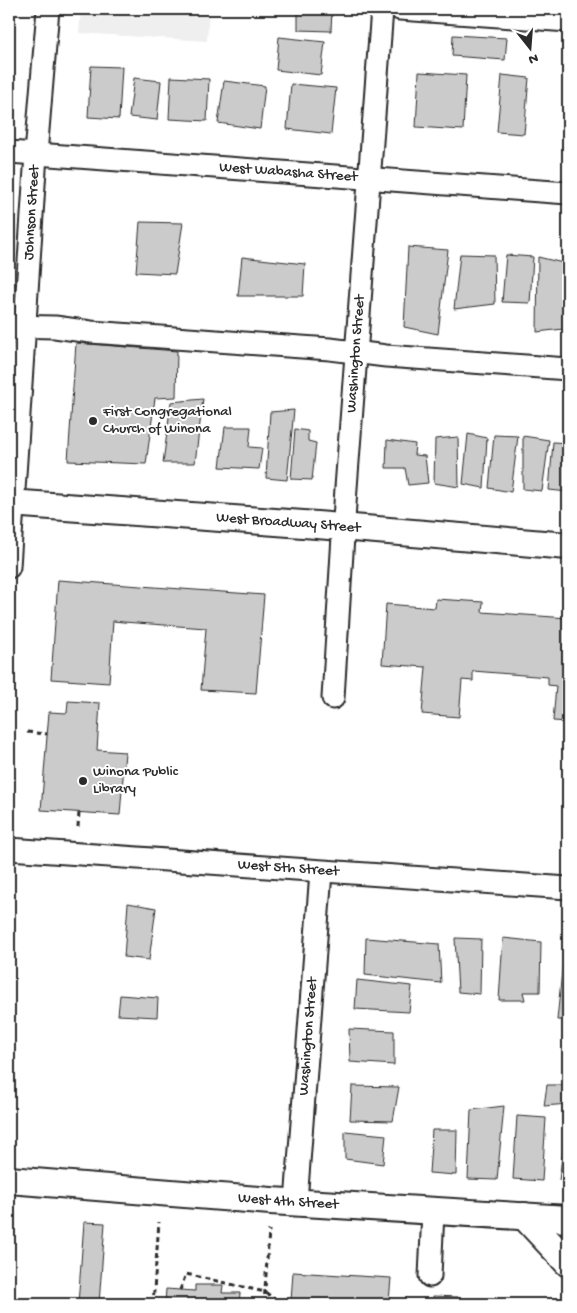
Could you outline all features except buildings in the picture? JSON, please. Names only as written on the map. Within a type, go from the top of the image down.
[{"type":"main road","name":"West Broadway Street","points":[[10,503],[568,546]]},
{"type":"main road","name":"West 4th Street","points":[[9,1180],[433,1212],[568,1219]]},
{"type":"main road","points":[[524,1216],[568,1263]]},
{"type":"street","name":"Johnson Street","points":[[9,566],[16,326],[36,154],[48,9]]},
{"type":"street","name":"Washington Street","points":[[332,698],[382,9]]},
{"type":"street","points":[[400,9],[568,21]]},
{"type":"street","name":"West Wabasha Street","points":[[9,152],[568,193]]},
{"type":"street","points":[[16,326],[55,327],[91,332],[568,369]]},
{"type":"street","name":"West 5th Street","points":[[9,849],[568,888]]},
{"type":"street","name":"Washington Street","points":[[296,1202],[321,872]]},
{"type":"street","points":[[430,1276],[433,1212]]},
{"type":"path","points":[[26,732],[47,734]]},
{"type":"path","points":[[78,827],[79,812]]},
{"type":"path","points":[[153,1304],[159,1222]]},
{"type":"path","points":[[264,1304],[270,1230]]},
{"type":"path","points":[[180,1290],[186,1274],[265,1292],[281,1304]]},
{"type":"shaded area","points":[[81,9],[209,9],[207,41],[79,33]]},
{"type":"place","name":"First Congregational Church of Winona","points":[[93,421]]},
{"type":"place","name":"Winona Public Library","points":[[83,781]]}]
